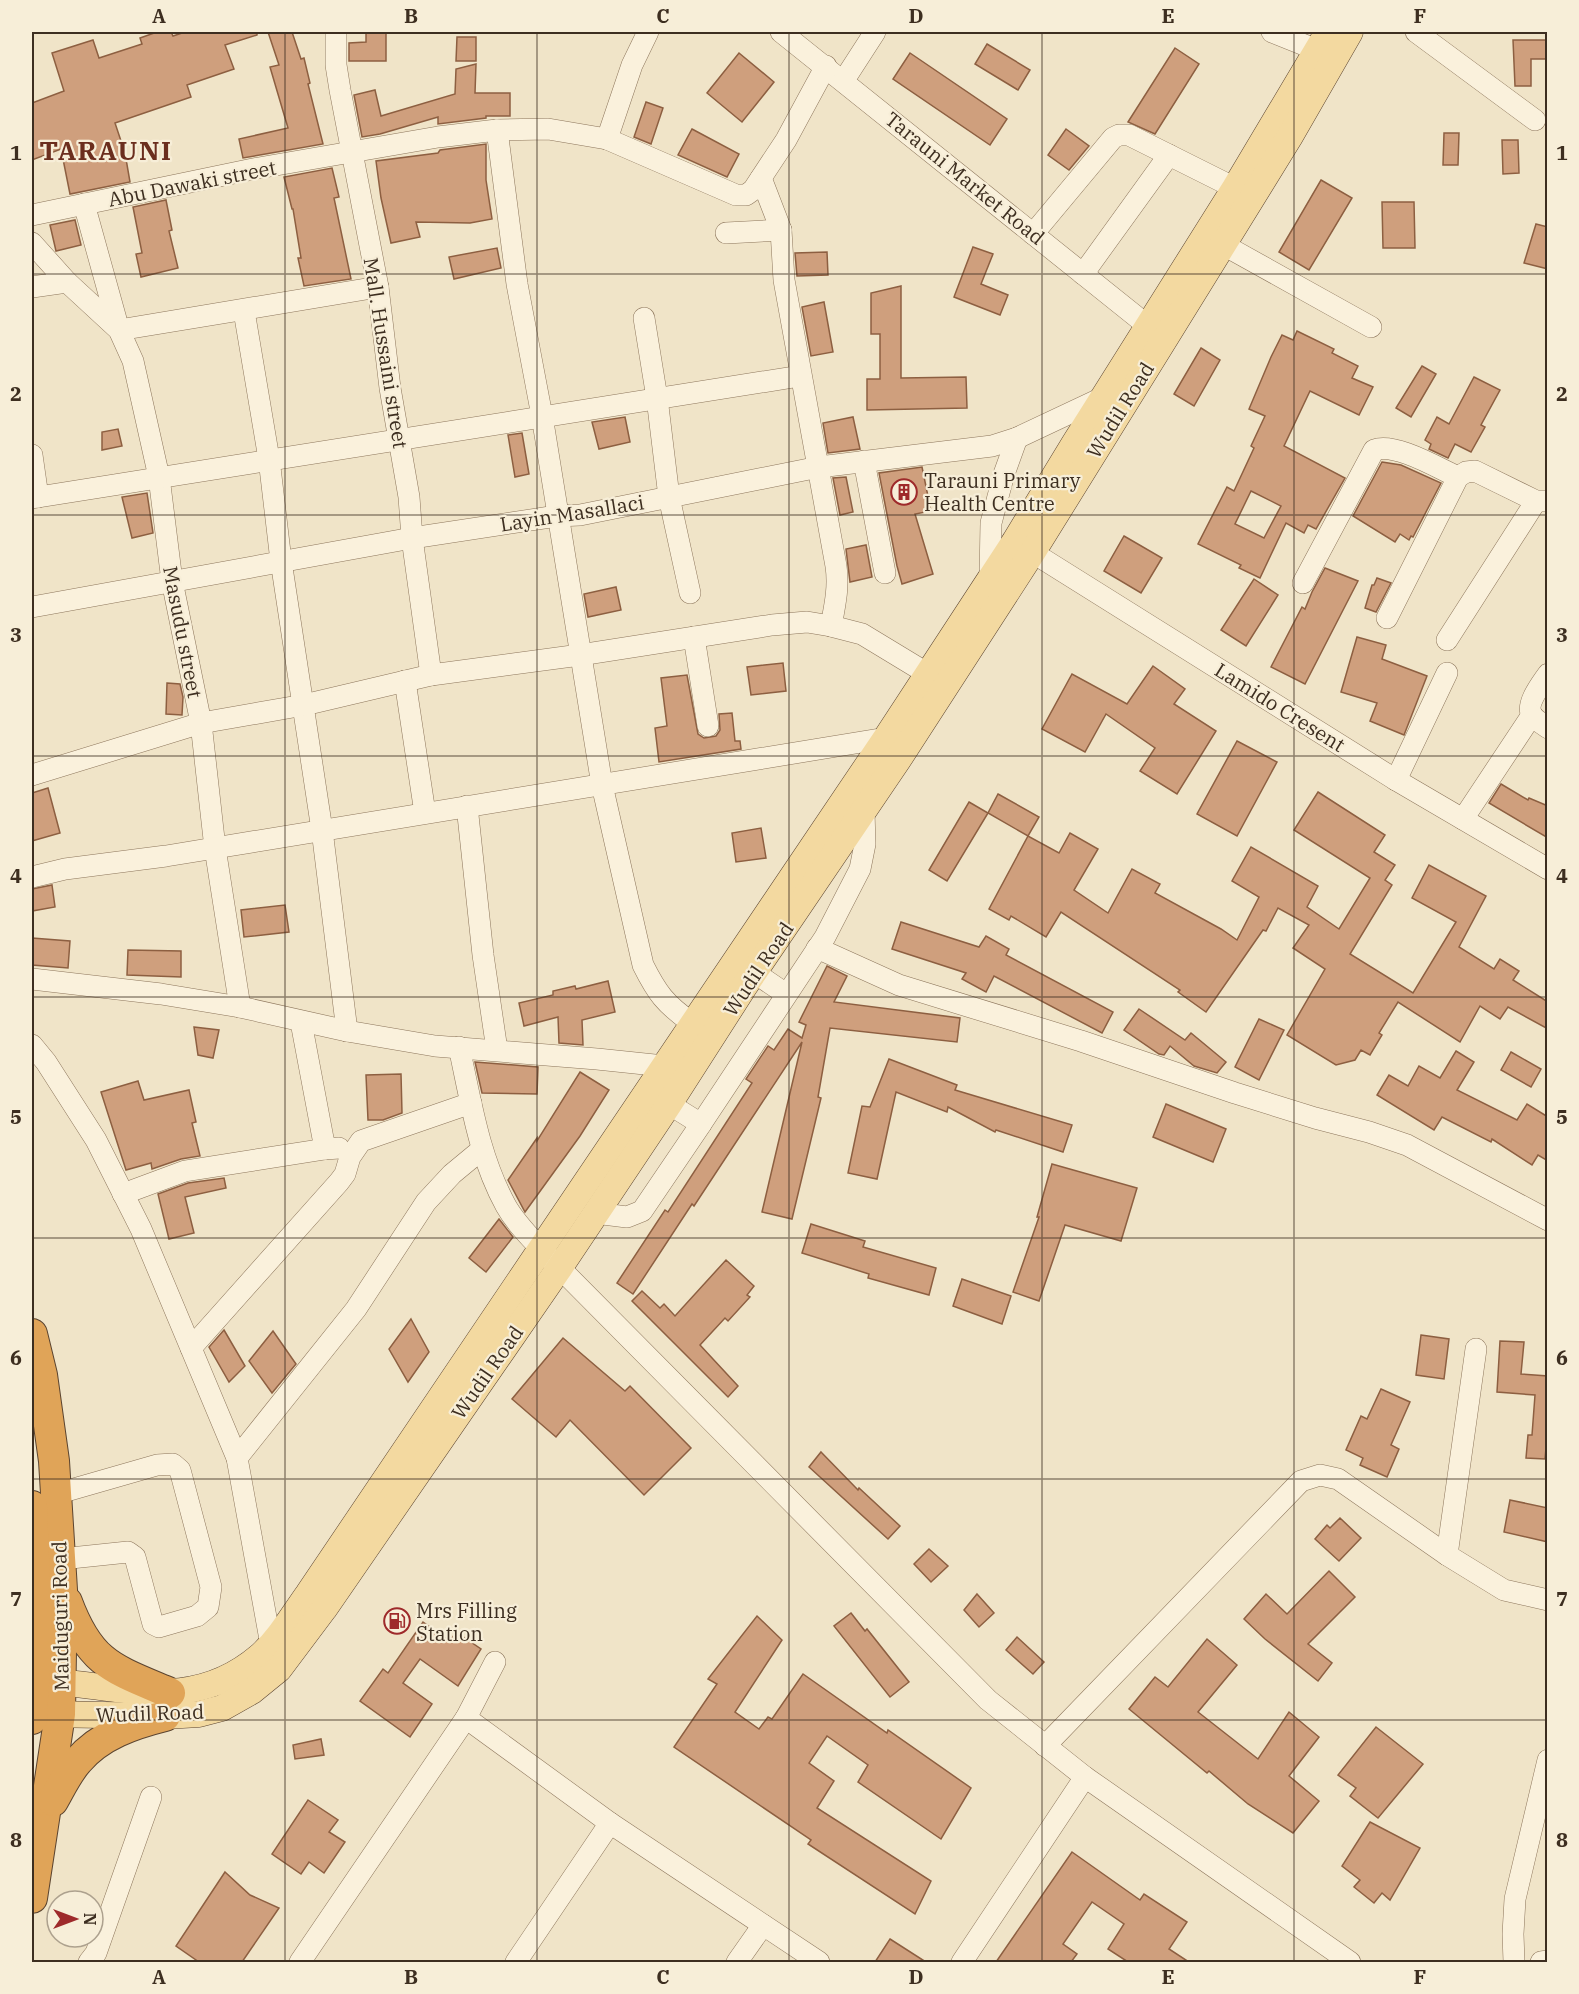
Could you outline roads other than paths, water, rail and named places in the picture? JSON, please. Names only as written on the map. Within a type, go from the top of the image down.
[{"type":"highway","name":"Maiduguri Road","points":[[32,1334],[42,1375],[44,1500],[37,1631],[48,1682]]},
{"type":"highway","name":"Maiduguri Road","points":[[32,1898],[46,1814],[41,1716],[62,1590],[61,1559],[44,1500]]},
{"type":"highway","points":[[46,1814],[78,1760],[110,1735],[137,1723],[167,1704],[97,1656],[82,1637],[62,1590]]},
{"type":"main road","name":"Wudil Road","points":[[48,1682],[122,1690],[198,1714],[222,1708],[252,1691],[279,1669],[316,1602],[541,1249],[886,738],[990,578],[1023,547],[1104,397],[1157,332],[1222,244],[1289,138],[1350,32]]},
{"type":"main road","name":"Wudil Road","points":[[41,1716],[167,1704],[188,1691],[211,1686],[234,1674],[259,1656],[316,1602],[560,1267],[864,811],[1023,547],[1157,332],[1235,188],[1322,41]]},
{"type":"street","name":"Mall. Hussaini street","points":[[336,32],[339,81],[378,287],[431,675]]},
{"type":"street","points":[[607,139],[632,65],[648,32]]},
{"type":"street","name":"Tarauni Market Road","points":[[781,32],[1157,332]]},
{"type":"street","points":[[844,80],[875,32]]},
{"type":"street","points":[[1272,32],[1322,41]]},
{"type":"street","points":[[1416,32],[1535,120]]},
{"type":"street","name":"Abu Dawaki street","points":[[32,215],[254,169],[438,137],[497,130],[548,129],[607,139],[736,195],[746,195],[761,178],[786,140],[826,66]]},
{"type":"street","points":[[497,130],[517,284],[542,416],[579,655],[602,785],[643,964],[656,991],[672,1009],[692,1023]]},
{"type":"street","points":[[1033,234],[1113,138],[1119,135],[1129,135],[1235,188]]},
{"type":"street","points":[[1083,274],[1169,155]]},
{"type":"street","points":[[761,178],[781,230],[784,280],[838,581],[831,626]]},
{"type":"street","points":[[84,204],[119,330],[378,287]]},
{"type":"street","points":[[726,233],[781,230]]},
{"type":"street","name":"Masudu street","points":[[32,243],[67,282],[99,314],[119,330],[133,362],[159,477],[172,581],[201,723],[215,848],[240,1007]]},
{"type":"street","points":[[1222,244],[1371,327]]},
{"type":"street","points":[[32,287],[67,282]]},
{"type":"street","points":[[244,311],[269,459],[281,561],[322,830],[347,1031]]},
{"type":"street","points":[[644,318],[657,398],[669,497],[690,593]]},
{"type":"street","points":[[32,455],[35,497],[800,376]]},
{"type":"street","name":"Layin Masallaci","points":[[32,607],[412,538],[557,516],[580,515],[819,467],[992,446],[1017,438],[1104,397]]},
{"type":"street","points":[[990,578],[991,523],[1004,474],[1017,438]]},
{"type":"street","points":[[1303,583],[1374,450],[1382,447],[1394,449],[1458,477]]},
{"type":"street","points":[[864,461],[885,573]]},
{"type":"street","points":[[1387,618],[1458,477],[1466,472],[1475,471],[1542,501],[1447,640]]},
{"type":"street","name":"Lamido Cresent","points":[[1023,547],[1396,780],[1548,869]]},
{"type":"street","points":[[32,775],[201,723],[303,705],[431,675],[772,625],[807,622],[862,634],[928,674]]},
{"type":"street","points":[[694,637],[708,726]]},
{"type":"street","points":[[1396,780],[1447,673]]},
{"type":"street","points":[[1463,819],[1540,722],[1530,709],[1548,674]]},
{"type":"street","points":[[405,681],[425,813]]},
{"type":"street","points":[[32,877],[65,869],[215,848],[886,738]]},
{"type":"street","points":[[466,806],[483,955],[497,1050]]},
{"type":"street","points":[[595,1213],[627,1217],[642,1211],[701,1124],[825,937],[860,869],[865,844],[864,811]]},
{"type":"street","points":[[817,948],[898,985],[1081,1041],[1245,1096],[1407,1145],[1548,1221]]},
{"type":"street","points":[[754,973],[786,994]]},
{"type":"street","points":[[32,979],[161,994],[240,1007],[301,1022],[435,1046],[664,1066]]},
{"type":"street","points":[[301,1022],[325,1149]]},
{"type":"street","points":[[32,1045],[46,1062],[96,1140],[141,1229],[237,1458],[271,1645]]},
{"type":"street","points":[[459,1047],[481,1150],[507,1208],[541,1249],[988,1700],[1085,1777],[1350,1962]]},
{"type":"street","points":[[191,1348],[339,1182],[361,1141],[367,1137],[471,1103]]},
{"type":"street","points":[[669,1104],[701,1124]]},
{"type":"street","points":[[123,1194],[185,1171],[358,1146]]},
{"type":"street","points":[[237,1458],[356,1309],[426,1202],[452,1174],[481,1150]]},
{"type":"street","points":[[1448,1555],[1476,1349]]},
{"type":"street","points":[[44,1500],[157,1465],[173,1464],[180,1470],[211,1587],[208,1607],[197,1617],[159,1627],[153,1624],[135,1557],[128,1552],[61,1559]]},
{"type":"street","points":[[1045,1746],[1301,1481],[1320,1475],[1338,1479],[1448,1555],[1504,1590],[1548,1600]]},
{"type":"street","points":[[300,1962],[466,1718],[495,1662]]},
{"type":"street","points":[[466,1718],[610,1823],[819,1962]]},
{"type":"street","points":[[1514,1962],[1515,1899],[1548,1760]]},
{"type":"street","points":[[962,1962],[1085,1777]]},
{"type":"street","points":[[90,1962],[96,1953],[151,1797]]},
{"type":"street","points":[[516,1962],[610,1823]]},
{"type":"street","points":[[737,1962],[763,1925]]},
{"type":"street","points":[[1541,1962],[1548,1961]]},
{"type":"place","name":"Tarauni Primary Health Centre","points":[[904,492]]},
{"type":"place","name":"Mrs Filling Station","points":[[397,1621]]},
{"type":"district","name":"TARAUNI","points":[[106,150]]}]
